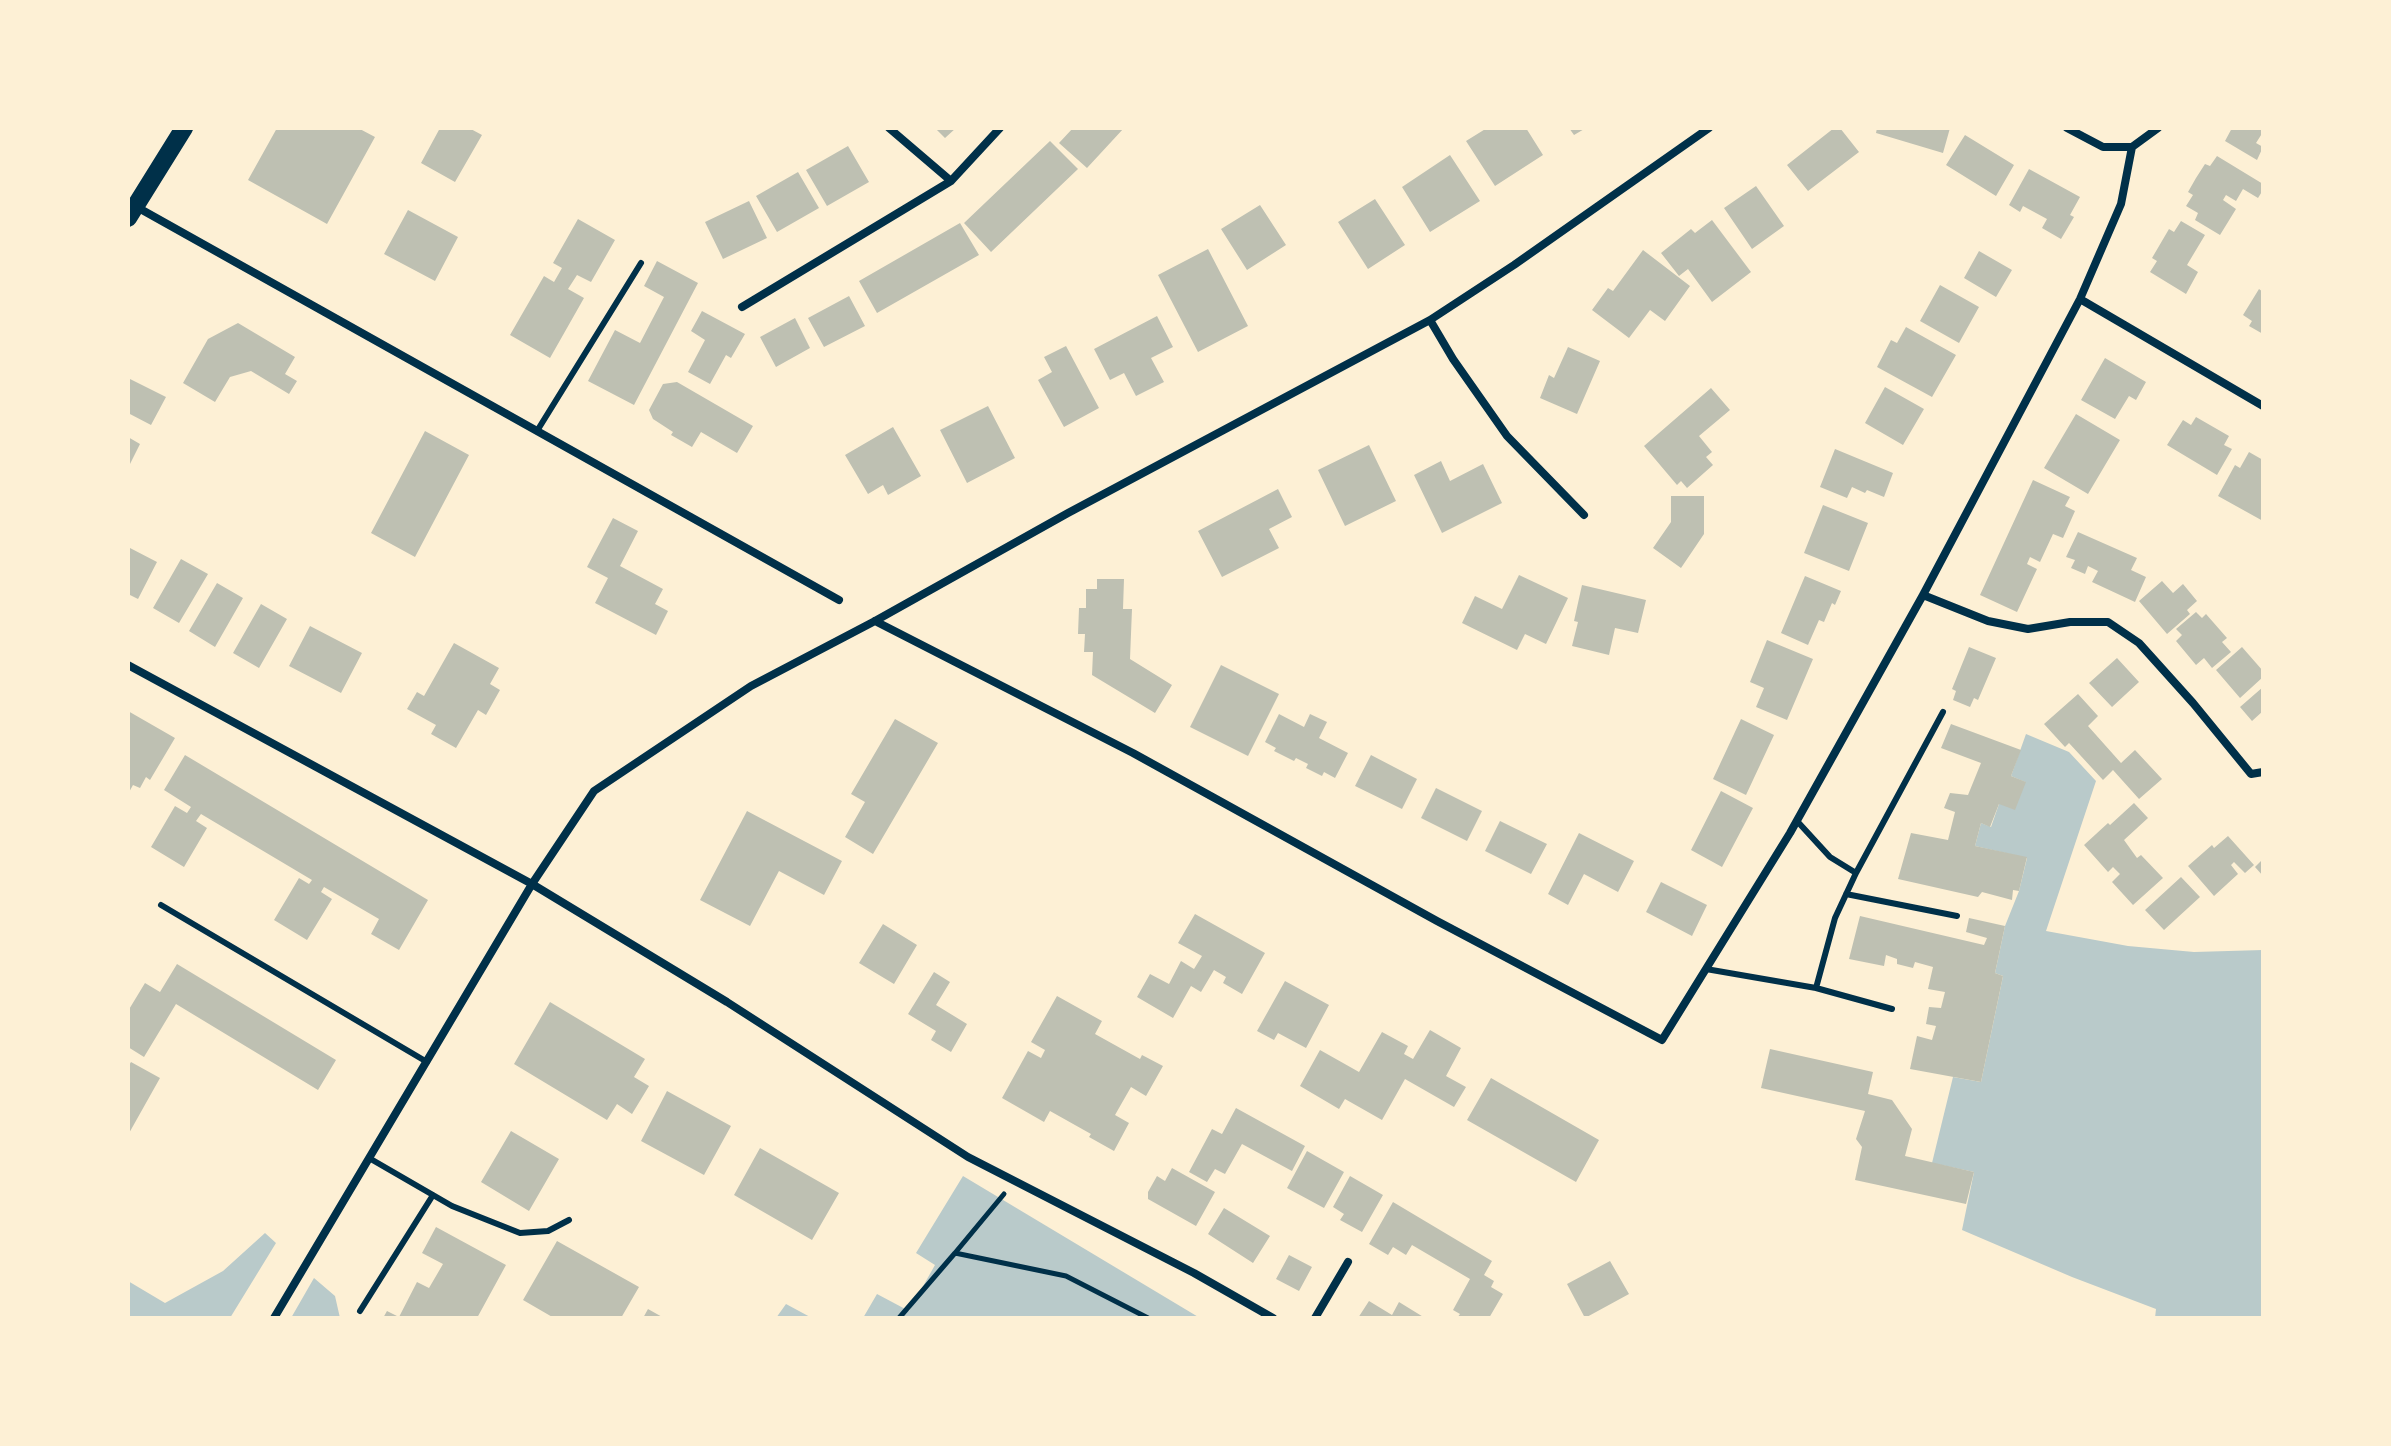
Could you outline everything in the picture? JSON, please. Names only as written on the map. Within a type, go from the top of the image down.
[{"type":"main road","points":[[132,212],[184,128]]},
{"type":"street","points":[[889,128],[951,181]]},
{"type":"street","points":[[742,307],[951,181],[1000,128]]},
{"type":"street","points":[[274,1318],[532,884],[594,791],[751,686],[1430,320],[1709,128]]},
{"type":"street","points":[[2067,128],[2103,147],[2132,147],[2158,128]]},
{"type":"street","points":[[875,621],[1133,753],[1662,1040],[1797,821],[1923,595],[2080,299],[2121,204],[2132,147]]},
{"type":"street","points":[[132,212],[537,431],[839,600]]},
{"type":"street","points":[[2080,299],[2263,406]]},
{"type":"street","points":[[1430,320],[1453,359],[1507,436],[1584,515]]},
{"type":"street","points":[[1923,595],[1988,621],[2028,629],[2070,622],[2108,622],[2139,643],[2251,774],[2263,772]]},
{"type":"street","points":[[128,665],[532,884],[727,1002],[968,1157],[1194,1273],[1273,1318]]},
{"type":"street","points":[[1315,1318],[1348,1262]]},
{"type":"lane","points":[[537,431],[641,263]]},
{"type":"lane","points":[[1816,988],[1835,918],[1846,894],[1943,712]]},
{"type":"lane","points":[[1797,821],[1830,857],[1856,873]]},
{"type":"lane","points":[[1846,894],[1957,916]]},
{"type":"lane","points":[[161,905],[427,1062]]},
{"type":"lane","points":[[1706,969],[1816,988],[1892,1009]]},
{"type":"lane","points":[[369,1158],[452,1206],[520,1233],[548,1231],[569,1220]]},
{"type":"lane","points":[[360,1311],[433,1195]]},
{"type":"path","points":[[899,1318],[1015,1181]]},
{"type":"path","points":[[955,1253],[1066,1276],[1148,1318]]},
{"type":"shaded area","points":[[2026,734],[2069,752],[2096,781],[2046,931],[2128,946],[2194,952],[2263,950],[2263,1318],[2155,1318],[2156,1309],[1962,1230],[1974,1172],[1932,1163],[1953,1077],[1981,1082],[2003,976],[1995,973],[2005,926],[2019,891],[2027,858],[1975,846],[1981,823],[1991,827],[1999,804],[2025,782],[2011,776]]},
{"type":"shaded area","points":[[963,1176],[1200,1318],[863,1318],[877,1294],[909,1311],[935,1265],[916,1253]]},
{"type":"shaded area","points":[[265,1233],[276,1243],[230,1318],[128,1318],[128,1281],[165,1303],[223,1271]]},
{"type":"shaded area","points":[[314,1278],[335,1296],[340,1318],[291,1318]]},
{"type":"shaded area","points":[[786,1304],[812,1318],[776,1318]]},
{"type":"building","points":[[277,128],[358,128],[375,137],[327,224],[248,180]]},
{"type":"building","points":[[440,128],[469,128],[482,135],[455,182],[421,163]]},
{"type":"building","points":[[935,128],[956,128],[945,138]]},
{"type":"building","points":[[1073,128],[1124,128],[1087,168],[1059,143]]},
{"type":"building","points":[[1487,128],[1526,128],[1543,155],[1495,186],[1466,141]]},
{"type":"building","points":[[1569,128],[1586,128],[1574,135]]},
{"type":"building","points":[[1834,128],[1840,128],[1859,152],[1808,191],[1787,165]]},
{"type":"building","points":[[1877,128],[1950,128],[1943,153],[1876,133]]},
{"type":"building","points":[[2232,128],[2263,128],[2256,143],[2263,147],[2257,160],[2225,141]]},
{"type":"building","points":[[1965,135],[2014,165],[1996,196],[1946,165]]},
{"type":"building","points":[[1050,141],[1078,169],[991,252],[964,223]]},
{"type":"building","points":[[848,146],[869,182],[827,206],[806,170]]},
{"type":"building","points":[[1450,155],[1480,201],[1430,232],[1402,187]]},
{"type":"building","points":[[2217,156],[2263,184],[2258,198],[2243,189],[2236,201],[2226,195],[2223,200],[2236,209],[2220,235],[2195,220],[2198,213],[2186,206],[2193,195],[2188,192],[2196,178],[2205,164],[2210,166]]},
{"type":"building","points":[[2029,169],[2080,197],[2070,215],[2074,217],[2061,239],[2042,228],[2047,219],[2023,206],[2020,212],[2009,205]]},
{"type":"building","points":[[798,172],[819,208],[777,232],[756,196]]},
{"type":"building","points":[[1756,186],[1784,226],[1752,249],[1724,208]]},
{"type":"building","points":[[1375,199],[1405,245],[1368,269],[1338,222]]},
{"type":"building","points":[[749,201],[767,238],[723,259],[705,222]]},
{"type":"building","points":[[1260,205],[1286,245],[1247,270],[1221,229]]},
{"type":"building","points":[[408,210],[458,237],[435,281],[384,254]]},
{"type":"building","points":[[578,219],[615,240],[591,282],[577,275],[568,289],[584,298],[550,358],[510,335],[544,276],[554,282],[562,268],[553,263]]},
{"type":"building","points":[[1712,220],[1751,272],[1712,302],[1688,269],[1679,276],[1661,253],[1691,229],[1695,233]]},
{"type":"building","points":[[2181,221],[2205,235],[2187,265],[2198,272],[2186,294],[2150,272],[2157,261],[2152,258],[2169,229],[2174,232]]},
{"type":"building","points":[[960,223],[979,255],[877,313],[859,281]]},
{"type":"building","points":[[1208,249],[1248,326],[1198,352],[1158,275]]},
{"type":"building","points":[[1643,250],[1690,286],[1665,321],[1650,310],[1629,338],[1592,310],[1608,288],[1613,291]]},
{"type":"building","points":[[1979,251],[2012,270],[1996,297],[1964,278]]},
{"type":"building","points":[[657,261],[698,283],[634,405],[588,381],[615,330],[640,343],[664,297],[644,286]]},
{"type":"building","points":[[1940,285],[1979,307],[1959,343],[1920,321]]},
{"type":"building","points":[[2259,289],[2263,292],[2263,334],[2249,326],[2252,321],[2243,315]]},
{"type":"building","points":[[849,296],[865,326],[824,347],[808,318]]},
{"type":"building","points":[[702,311],[745,334],[731,358],[726,355],[710,384],[688,372],[705,340],[691,331]]},
{"type":"building","points":[[1157,316],[1173,347],[1151,358],[1164,382],[1136,396],[1124,373],[1110,380],[1094,349]]},
{"type":"building","points":[[795,318],[810,348],[776,367],[760,337]]},
{"type":"building","points":[[238,323],[295,357],[285,374],[297,381],[289,394],[251,371],[230,377],[215,402],[183,383],[208,339]]},
{"type":"building","points":[[1906,327],[1956,355],[1932,397],[1877,367],[1891,340],[1897,343]]},
{"type":"building","points":[[1066,346],[1099,408],[1064,427],[1038,380],[1052,372],[1044,357]]},
{"type":"building","points":[[1568,347],[1600,361],[1577,414],[1540,398],[1549,375],[1554,378]]},
{"type":"building","points":[[2105,358],[2146,382],[2136,400],[2129,396],[2115,419],[2081,400]]},
{"type":"building","points":[[128,378],[166,397],[151,425],[128,413]]},
{"type":"building","points":[[677,382],[753,426],[737,453],[701,432],[692,447],[671,435],[673,432],[653,419],[649,410],[663,384]]},
{"type":"building","points":[[1885,387],[1924,409],[1903,445],[1865,423]]},
{"type":"building","points":[[1711,388],[1730,410],[1699,436],[1712,452],[1706,457],[1713,465],[1687,488],[1681,481],[1677,485],[1644,446]]},
{"type":"building","points":[[988,406],[1015,458],[967,483],[940,430]]},
{"type":"building","points":[[2076,414],[2120,440],[2088,494],[2044,468]]},
{"type":"building","points":[[2196,417],[2229,436],[2224,445],[2232,449],[2217,475],[2167,445],[2183,420],[2191,425]]},
{"type":"building","points":[[893,427],[921,476],[888,495],[883,485],[868,494],[845,455]]},
{"type":"building","points":[[425,431],[469,455],[415,557],[371,533]]},
{"type":"building","points":[[128,437],[140,444],[128,468]]},
{"type":"building","points":[[1369,445],[1396,501],[1345,526],[1318,470]]},
{"type":"building","points":[[1835,449],[1893,473],[1884,497],[1852,487],[1847,498],[1820,487]]},
{"type":"building","points":[[2249,452],[2263,460],[2263,521],[2218,496],[2235,465],[2240,468]]},
{"type":"building","points":[[1441,461],[1450,481],[1483,464],[1502,503],[1442,533],[1414,475]]},
{"type":"building","points":[[2033,480],[2070,497],[2065,506],[2075,511],[2063,538],[2053,534],[2040,562],[2030,557],[2027,564],[2037,569],[2017,612],[1980,595]]},
{"type":"building","points":[[1278,489],[1292,517],[1269,529],[1279,548],[1222,577],[1198,531]]},
{"type":"building","points":[[1671,496],[1704,496],[1704,534],[1681,568],[1653,548],[1671,522]]},
{"type":"building","points":[[1823,505],[1868,523],[1849,571],[1804,553]]},
{"type":"building","points":[[613,518],[638,531],[620,566],[663,589],[655,604],[668,611],[656,635],[595,603],[608,578],[587,567]]},
{"type":"building","points":[[2078,532],[2137,558],[2131,570],[2146,577],[2135,602],[2092,582],[2098,571],[2088,566],[2085,574],[2071,568],[2075,560],[2066,557]]},
{"type":"building","points":[[130,548],[157,562],[138,599],[128,594]]},
{"type":"building","points":[[181,559],[208,574],[179,623],[153,608]]},
{"type":"building","points":[[1519,575],[1568,598],[1546,644],[1525,634],[1517,650],[1462,623],[1475,596],[1502,609]]},
{"type":"building","points":[[1805,576],[1841,591],[1824,622],[1819,620],[1808,645],[1781,633]]},
{"type":"building","points":[[1097,579],[1124,579],[1123,609],[1132,609],[1130,659],[1172,685],[1155,713],[1092,675],[1093,652],[1084,652],[1085,634],[1078,634],[1079,608],[1086,608],[1086,589],[1097,589]]},
{"type":"building","points":[[2162,581],[2173,593],[2183,584],[2197,601],[2187,610],[2190,614],[2167,634],[2139,601]]},
{"type":"building","points":[[217,583],[243,598],[215,647],[189,631]]},
{"type":"building","points":[[1582,585],[1646,600],[1638,633],[1615,628],[1609,655],[1572,646]]},
{"type":"building","points":[[261,604],[287,619],[259,668],[233,653]]},
{"type":"building","points":[[2196,612],[2202,618],[2206,614],[2227,638],[2222,642],[2231,652],[2212,668],[2204,658],[2196,665],[2176,641],[2182,635],[2176,629]]},
{"type":"building","points":[[310,626],[362,653],[341,693],[289,666]]},
{"type":"building","points":[[1767,640],[1813,659],[1787,720],[1756,707],[1764,688],[1750,682]]},
{"type":"building","points":[[454,643],[499,668],[490,684],[500,690],[486,715],[478,710],[456,748],[431,734],[436,725],[407,709],[417,692],[424,696]]},
{"type":"building","points":[[1969,647],[1996,658],[1978,700],[1974,698],[1970,707],[1953,700],[1956,691],[1952,689]]},
{"type":"building","points":[[2242,647],[2263,671],[2263,677],[2240,698],[2216,670]]},
{"type":"building","points":[[2117,658],[2139,682],[2112,707],[2089,683]]},
{"type":"building","points":[[1221,665],[1279,694],[1248,756],[1190,727]]},
{"type":"building","points":[[2263,687],[2263,711],[2252,721],[2240,707]]},
{"type":"building","points":[[2078,694],[2098,716],[2088,726],[2121,763],[2135,750],[2162,779],[2139,799],[2113,770],[2103,780],[2069,743],[2065,747],[2044,724]]},
{"type":"building","points":[[128,711],[175,738],[150,780],[146,777],[140,788],[133,785],[128,794]]},
{"type":"building","points":[[1279,714],[1304,727],[1310,714],[1327,722],[1319,738],[1348,753],[1335,778],[1306,768],[1308,764],[1274,751],[1276,748],[1265,742]]},
{"type":"building","points":[[895,719],[938,743],[873,854],[845,837],[865,802],[851,794]]},
{"type":"building","points":[[1741,719],[1774,735],[1746,795],[1713,779]]},
{"type":"building","points":[[1951,724],[2021,750],[2011,776],[2026,782],[2015,810],[1999,804],[1990,827],[1981,823],[1975,846],[2027,857],[2019,891],[2013,890],[2012,900],[1982,892],[1978,897],[1898,879],[1911,833],[1948,840],[1955,812],[1944,808],[1950,793],[1968,795],[1981,763],[1941,748]]},
{"type":"building","points":[[185,755],[428,900],[399,950],[371,934],[379,919],[324,887],[321,892],[332,899],[307,940],[274,920],[299,878],[309,884],[312,880],[201,814],[196,821],[207,828],[184,867],[151,847],[175,806],[187,813],[191,807],[164,790]]},
{"type":"building","points":[[1371,755],[1417,779],[1402,809],[1355,786]]},
{"type":"building","points":[[1436,788],[1482,811],[1467,841],[1421,818]]},
{"type":"building","points":[[1721,791],[1753,808],[1722,867],[1691,850]]},
{"type":"building","points":[[2134,803],[2148,818],[2124,840],[2137,858],[2141,855],[2163,878],[2133,905],[2112,882],[2120,874],[2113,867],[2108,872],[2084,845]]},
{"type":"building","points":[[747,811],[842,861],[824,895],[779,871],[750,926],[700,900]]},
{"type":"building","points":[[1500,821],[1547,844],[1531,874],[1485,851]]},
{"type":"building","points":[[1579,833],[1634,861],[1618,892],[1584,874],[1568,905],[1548,894]]},
{"type":"building","points":[[2228,836],[2254,865],[2245,873],[2234,862],[2231,865],[2238,874],[2214,896],[2188,866]]},
{"type":"building","points":[[2263,859],[2263,876],[2255,867]]},
{"type":"building","points":[[2181,877],[2200,897],[2164,930],[2145,910]]},
{"type":"building","points":[[1661,882],[1707,905],[1692,936],[1646,912]]},
{"type":"building","points":[[1195,914],[1265,953],[1242,994],[1223,983],[1226,977],[1214,970],[1201,992],[1191,986],[1173,1018],[1137,997],[1150,974],[1169,984],[1181,961],[1194,969],[1202,956],[1178,943]]},
{"type":"building","points":[[1860,916],[1984,945],[1987,938],[1966,932],[1969,918],[2005,926],[1995,973],[2003,976],[1981,1082],[1910,1069],[1917,1036],[1932,1040],[1936,1026],[1926,1024],[1929,1007],[1941,1008],[1945,992],[1928,989],[1933,967],[1915,962],[1913,968],[1897,964],[1897,959],[1886,955],[1884,966],[1849,959]]},
{"type":"building","points":[[883,924],[917,945],[894,984],[859,963]]},
{"type":"building","points":[[177,964],[336,1060],[318,1090],[176,1004],[144,1057],[128,1047],[128,1011],[145,983],[160,992]]},
{"type":"building","points":[[934,972],[950,982],[936,1005],[967,1024],[951,1052],[931,1040],[936,1031],[908,1014]]},
{"type":"building","points":[[1285,981],[1329,1005],[1306,1048],[1278,1033],[1274,1040],[1257,1031]]},
{"type":"building","points":[[1057,996],[1102,1021],[1095,1034],[1140,1059],[1142,1055],[1163,1066],[1146,1096],[1131,1087],[1115,1115],[1129,1123],[1114,1151],[1050,1111],[1044,1122],[1002,1098],[1028,1051],[1041,1058],[1045,1050],[1031,1042]]},
{"type":"building","points":[[550,1002],[645,1059],[634,1077],[649,1086],[632,1114],[617,1104],[607,1120],[514,1064]]},
{"type":"building","points":[[1430,1030],[1461,1048],[1446,1076],[1466,1087],[1454,1107],[1405,1079],[1382,1120],[1345,1099],[1339,1109],[1300,1086],[1320,1050],[1359,1072],[1382,1032],[1408,1046],[1404,1054],[1413,1059]]},
{"type":"building","points":[[1770,1049],[1873,1072],[1868,1094],[1892,1100],[1912,1129],[1905,1156],[1974,1172],[1966,1204],[1855,1180],[1862,1147],[1856,1139],[1865,1111],[1761,1088]]},
{"type":"building","points":[[131,1062],[160,1078],[128,1135],[128,1067]]},
{"type":"building","points":[[1491,1078],[1599,1140],[1576,1182],[1467,1120]]},
{"type":"building","points":[[667,1091],[731,1126],[704,1175],[641,1141]]},
{"type":"building","points":[[1236,1108],[1305,1146],[1292,1171],[1242,1144],[1225,1174],[1215,1169],[1207,1182],[1189,1172],[1212,1129],[1222,1134]]},
{"type":"building","points":[[511,1131],[559,1159],[529,1211],[481,1182]]},
{"type":"building","points":[[760,1148],[839,1193],[812,1240],[734,1195]]},
{"type":"building","points":[[1307,1151],[1344,1172],[1324,1208],[1287,1188]]},
{"type":"building","points":[[1172,1168],[1215,1192],[1196,1226],[1148,1199],[1148,1192],[1157,1176],[1165,1181]]},
{"type":"building","points":[[1350,1176],[1383,1195],[1362,1232],[1340,1220],[1344,1214],[1333,1207]]},
{"type":"building","points":[[1393,1202],[1492,1261],[1484,1275],[1494,1281],[1491,1287],[1503,1294],[1489,1318],[1457,1318],[1460,1314],[1453,1310],[1470,1279],[1412,1245],[1406,1255],[1393,1247],[1388,1255],[1369,1244]]},
{"type":"building","points":[[1224,1208],[1270,1236],[1253,1263],[1208,1234]]},
{"type":"building","points":[[436,1227],[506,1265],[477,1318],[383,1318],[387,1311],[399,1317],[417,1282],[429,1288],[443,1264],[422,1253]]},
{"type":"building","points":[[557,1241],[639,1287],[621,1318],[554,1318],[523,1300]]},
{"type":"building","points":[[1289,1255],[1312,1267],[1299,1291],[1276,1279]]},
{"type":"building","points":[[1610,1261],[1629,1294],[1585,1318],[1567,1284]]},
{"type":"building","points":[[1369,1301],[1392,1315],[1399,1302],[1425,1318],[1358,1318]]},
{"type":"building","points":[[648,1309],[664,1318],[643,1318]]}]
